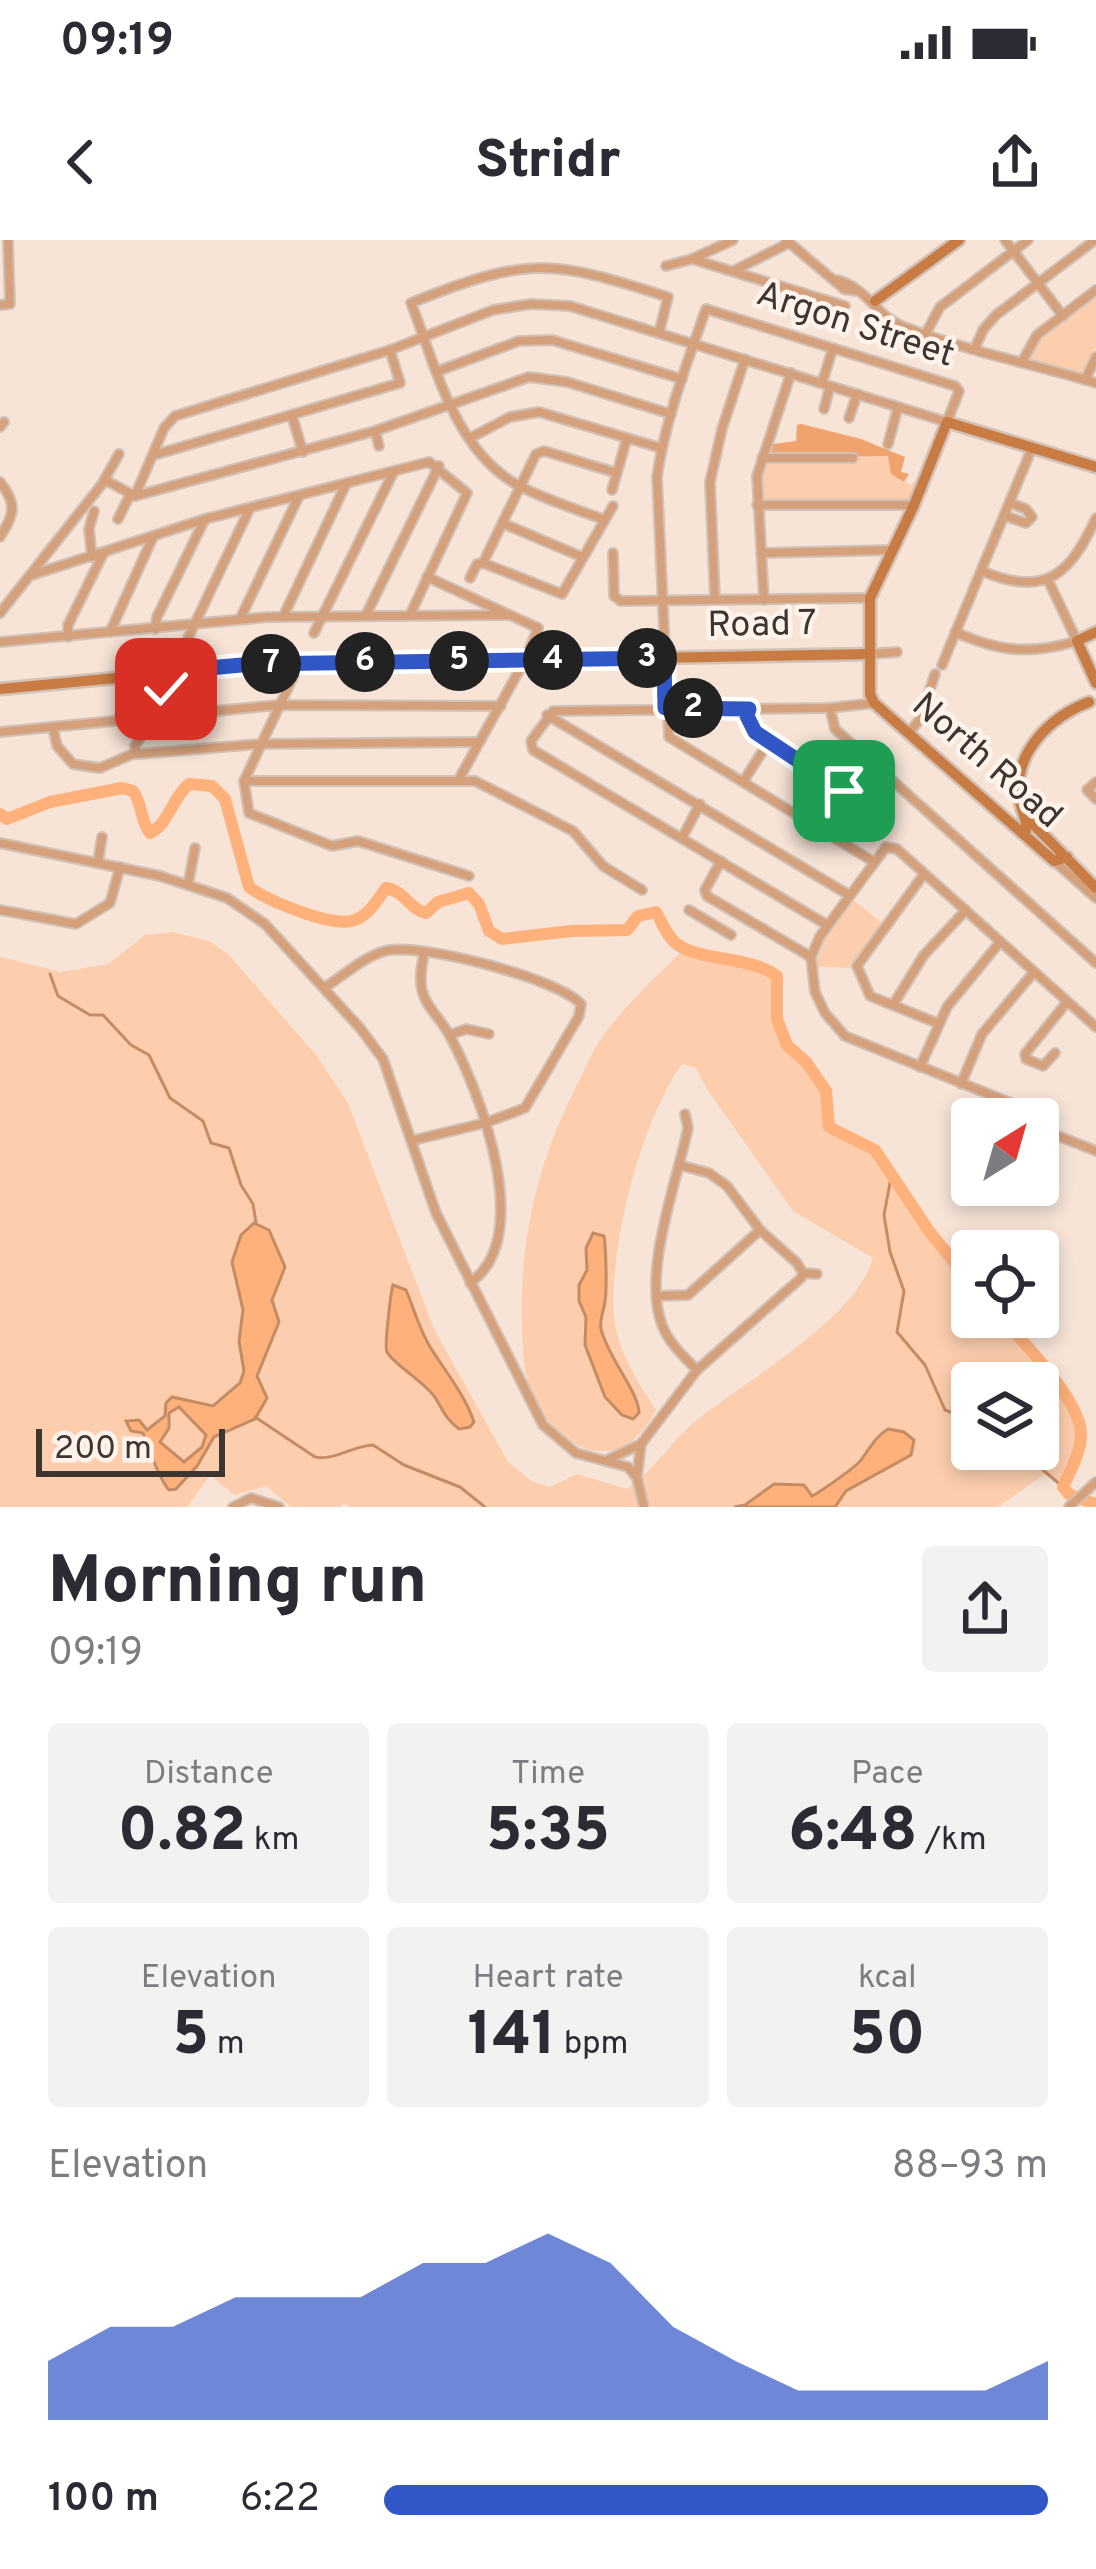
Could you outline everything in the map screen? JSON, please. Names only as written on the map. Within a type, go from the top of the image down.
[{"type":"street","points":[[0,305],[10,304],[8,240]]},
{"type":"street","points":[[666,266],[733,240]]},
{"type":"street","points":[[874,302],[959,240]]},
{"type":"street","points":[[1005,240],[1063,316]]},
{"type":"street","points":[[926,333],[940,307],[1028,240]]},
{"type":"street","points":[[975,348],[987,323],[1095,240]]},
{"type":"street","points":[[733,271],[787,242],[844,289],[858,291],[874,302],[894,322],[1091,382],[1096,357]]},
{"type":"street","points":[[756,278],[758,258]]},
{"type":"street","points":[[692,259],[845,306]]},
{"type":"street","points":[[602,519],[520,486],[470,438],[452,406],[411,303],[478,276],[545,266],[590,273],[668,298],[659,333]]},
{"type":"street","points":[[1022,362],[1031,341],[1096,290]]},
{"type":"street","points":[[118,520],[170,419],[389,350],[493,310],[531,304],[570,306],[1096,467]]},
{"type":"street","name":"Argon Street","points":[[694,344],[706,309],[959,391],[914,505],[870,598],[870,654]]},
{"type":"street","points":[[438,371],[519,341],[552,340],[682,380]]},
{"type":"street","points":[[694,344],[661,448],[657,477],[669,737],[874,862]]},
{"type":"street","points":[[824,409],[833,348]]},
{"type":"street","points":[[153,455],[400,383],[389,350]]},
{"type":"street","points":[[715,598],[710,482],[722,428],[746,359]]},
{"type":"street","points":[[764,600],[757,476],[791,374]]},
{"type":"street","points":[[105,480],[132,495],[375,431],[508,382],[547,377],[671,414]]},
{"type":"street","points":[[849,418],[857,394]]},
{"type":"street","points":[[888,444],[898,406]]},
{"type":"street","points":[[470,438],[510,417],[531,412],[661,448]]},
{"type":"street","points":[[292,416],[303,452]]},
{"type":"street","points":[[375,431],[379,446]]},
{"type":"street","points":[[612,490],[627,438]]},
{"type":"street","points":[[909,733],[920,719],[1032,448]]},
{"type":"street","points":[[484,563],[532,458],[544,451],[617,473]]},
{"type":"street","points":[[0,613],[105,480],[119,454]]},
{"type":"street","points":[[762,458],[853,458]]},
{"type":"street","points":[[32,574],[205,519],[429,462],[467,493],[410,615]]},
{"type":"street","points":[[366,614],[439,466]]},
{"type":"street","points":[[314,633],[394,471]]},
{"type":"street","points":[[0,482],[13,499],[14,511],[0,537]]},
{"type":"street","points":[[283,616],[347,483]]},
{"type":"street","points":[[240,619],[299,495]]},
{"type":"street","points":[[1005,516],[1026,523],[1032,517],[1010,503]]},
{"type":"street","points":[[758,505],[914,505]]},
{"type":"street","points":[[470,578],[477,564],[484,563],[562,594],[613,506]]},
{"type":"street","points":[[135,753],[250,507]]},
{"type":"street","points":[[92,556],[89,522],[94,511]]},
{"type":"street","points":[[982,571],[1016,582],[1048,580],[1072,562],[1096,518]]},
{"type":"street","points":[[155,629],[205,519]]},
{"type":"street","points":[[502,523],[582,556]]},
{"type":"street","points":[[110,633],[154,536]]},
{"type":"street","points":[[761,553],[893,550]]},
{"type":"street","points":[[68,638],[68,625],[104,553]]},
{"type":"street","points":[[613,553],[616,599],[870,598]]},
{"type":"street","points":[[428,577],[538,628],[459,779]]},
{"type":"street","points":[[1025,835],[1021,771],[1032,745],[1057,718],[1092,707],[1096,685],[1048,580]]},
{"type":"street","points":[[0,642],[283,616],[510,615]]},
{"type":"street","points":[[956,632],[990,647],[1017,652],[1077,641],[1096,632]]},
{"type":"street","name":"Road 7","points":[[0,687],[300,661],[897,652]]},
{"type":"street","name":"North Road","points":[[870,654],[874,703],[1062,863],[1096,898]]},
{"type":"street","points":[[300,661],[244,781],[249,813],[332,846],[358,841],[469,876]]},
{"type":"street","points":[[827,926],[533,750],[531,741],[554,711],[830,708],[874,703]]},
{"type":"street","points":[[0,732],[278,705],[501,706]]},
{"type":"street","points":[[830,708],[835,729],[1096,964]]},
{"type":"street","points":[[749,709],[749,724],[847,796],[847,818],[836,836]]},
{"type":"street","points":[[547,715],[849,896]]},
{"type":"street","points":[[53,728],[66,760],[100,768],[135,753],[259,744],[479,742]]},
{"type":"street","points":[[743,782],[769,741]]},
{"type":"street","points":[[244,781],[476,781],[573,831],[603,866],[642,890]]},
{"type":"street","points":[[1096,782],[1087,790],[1096,799]]},
{"type":"street","points":[[682,838],[700,805]]},
{"type":"street","points":[[1024,814],[1062,863],[1090,872],[1096,888]]},
{"type":"street","points":[[98,862],[102,837]]},
{"type":"street","points":[[0,843],[188,885],[227,898],[254,914],[383,1059],[414,1140],[422,1178],[543,1425],[566,1448],[622,1464],[637,1478]]},
{"type":"street","points":[[996,1098],[838,1030],[815,992],[811,957],[827,926],[890,846],[1096,1028]]},
{"type":"street","points":[[188,885],[195,848]]},
{"type":"street","points":[[721,861],[705,890],[707,896],[811,957]]},
{"type":"street","points":[[0,910],[76,924],[110,903],[120,867]]},
{"type":"street","points":[[924,874],[857,966],[870,996],[937,1023]]},
{"type":"street","points":[[707,896],[692,912],[731,935]]},
{"type":"street","points":[[893,1006],[924,955],[966,910]]},
{"type":"street","points":[[920,1067],[937,1023],[958,989],[1000,942]]},
{"type":"street","points":[[324,988],[382,952],[424,952],[503,970],[570,994],[581,1004],[579,1016],[532,1100],[518,1112],[414,1140]]},
{"type":"street","points":[[424,952],[421,988],[450,1035],[485,1123],[502,1194],[492,1259],[470,1283]]},
{"type":"street","points":[[961,1084],[982,1034],[1034,972]]},
{"type":"street","points":[[1054,1053],[1043,1066],[1026,1059],[1025,1049],[1067,1003]]},
{"type":"street","points":[[450,1035],[466,1029],[489,1034]]},
{"type":"street","points":[[685,1114],[688,1128],[663,1234],[658,1296],[664,1330],[697,1370]]},
{"type":"street","points":[[1059,1136],[1096,1151]]},
{"type":"street","points":[[679,1165],[709,1173],[727,1186],[760,1230],[803,1273]]},
{"type":"street","points":[[658,1296],[683,1297],[692,1292],[760,1230]]},
{"type":"street","points":[[602,1461],[641,1444],[697,1370],[803,1273]]},
{"type":"street","points":[[803,1273],[817,1274]]},
{"type":"street","points":[[641,1444],[637,1478],[644,1507]]},
{"type":"street","points":[[1071,1505],[1095,1484]]},
{"type":"street","points":[[233,1507],[251,1498],[279,1507]]},
{"type":"shaded area","points":[[1096,295],[1096,347],[1084,374],[1030,360],[1037,343]]},
{"type":"shaded area","points":[[801,424],[861,439],[905,457],[901,472],[909,474],[904,482],[891,474],[888,456],[763,458],[766,445],[796,441]]},
{"type":"shaded area","points":[[889,456],[891,474],[911,485],[929,466],[913,503],[757,505],[763,458]]},
{"type":"shaded area","points":[[852,899],[882,923],[854,968],[817,967],[819,946]]},
{"type":"shaded area","points":[[173,932],[209,941],[228,954],[316,1055],[348,1103],[434,1329],[508,1462],[532,1481],[550,1487],[577,1474],[627,1489],[692,1424],[822,1326],[863,1281],[873,1258],[793,1211],[696,1068],[682,1064],[641,1150],[623,1221],[614,1287],[619,1341],[656,1410],[638,1435],[618,1448],[597,1451],[557,1431],[530,1387],[524,1361],[522,1288],[530,1218],[548,1151],[595,1048],[621,1013],[684,949],[773,972],[777,976],[777,1019],[787,1045],[807,1063],[826,1091],[829,1127],[875,1150],[951,1258],[951,1338],[1019,1338],[1039,1362],[951,1362],[951,1470],[1059,1470],[1059,1388],[1081,1435],[1065,1483],[1043,1475],[998,1507],[350,1507],[344,1503],[340,1507],[291,1507],[266,1486],[234,1495],[210,1475],[187,1507],[0,1507],[0,957],[60,972],[108,964],[145,935]]},
{"type":"shaded area","points":[[254,1223],[269,1230],[285,1267],[272,1300],[279,1322],[257,1376],[267,1398],[255,1419],[214,1437],[197,1466],[176,1489],[169,1490],[143,1433],[131,1431],[126,1421],[139,1420],[147,1430],[165,1416],[172,1397],[213,1406],[240,1383],[243,1310],[232,1262],[241,1235]],"holes":[[[179,1407],[206,1435],[202,1447],[184,1462],[160,1442],[169,1428],[169,1413]]]},
{"type":"shaded area","points":[[593,1233],[604,1236],[605,1242],[601,1329],[638,1405],[639,1413],[633,1419],[622,1415],[605,1397],[585,1345],[586,1317],[579,1285],[587,1270],[586,1248]]},
{"type":"shaded area","points":[[393,1285],[406,1290],[425,1339],[470,1411],[474,1422],[470,1427],[459,1429],[432,1393],[387,1352]]},
{"type":"shaded area","points":[[888,1429],[914,1440],[911,1455],[846,1491],[835,1507],[734,1507],[745,1505],[774,1484],[804,1485],[812,1496],[858,1463]]},
{"type":"waterway","points":[[0,814],[7,819],[50,802],[122,788],[133,791],[150,833],[162,824],[189,784],[212,786],[225,799],[249,887],[314,916],[341,922],[357,919],[386,888],[426,913],[438,902],[469,893],[479,904],[489,931],[502,939],[627,930],[638,916],[656,912],[670,937],[686,949],[753,965],[777,976],[777,1019],[787,1045],[807,1063],[826,1091],[829,1127],[875,1150],[951,1258]]},
{"type":"waterway","points":[[50,974],[58,996],[90,1015],[103,1015],[131,1045],[149,1055],[170,1098],[203,1121],[211,1143],[229,1148],[253,1204],[256,1223]]},
{"type":"waterway","points":[[892,1172],[884,1215],[890,1252],[904,1291],[897,1332],[925,1365],[945,1410],[951,1412]]},
{"type":"waterway","points":[[1019,1338],[1049,1372],[1078,1420],[1081,1440],[1063,1487],[1070,1495],[1096,1504]]},
{"type":"waterway","points":[[255,1417],[315,1457],[373,1445],[404,1465],[460,1487],[485,1507]]},
{"type":"waterway","points":[[1043,1470],[1063,1487]]},
{"type":"route","points":[[166,689],[175,671],[253,664],[664,658],[665,708],[749,709],[749,724],[755,732],[844,791]]}]
